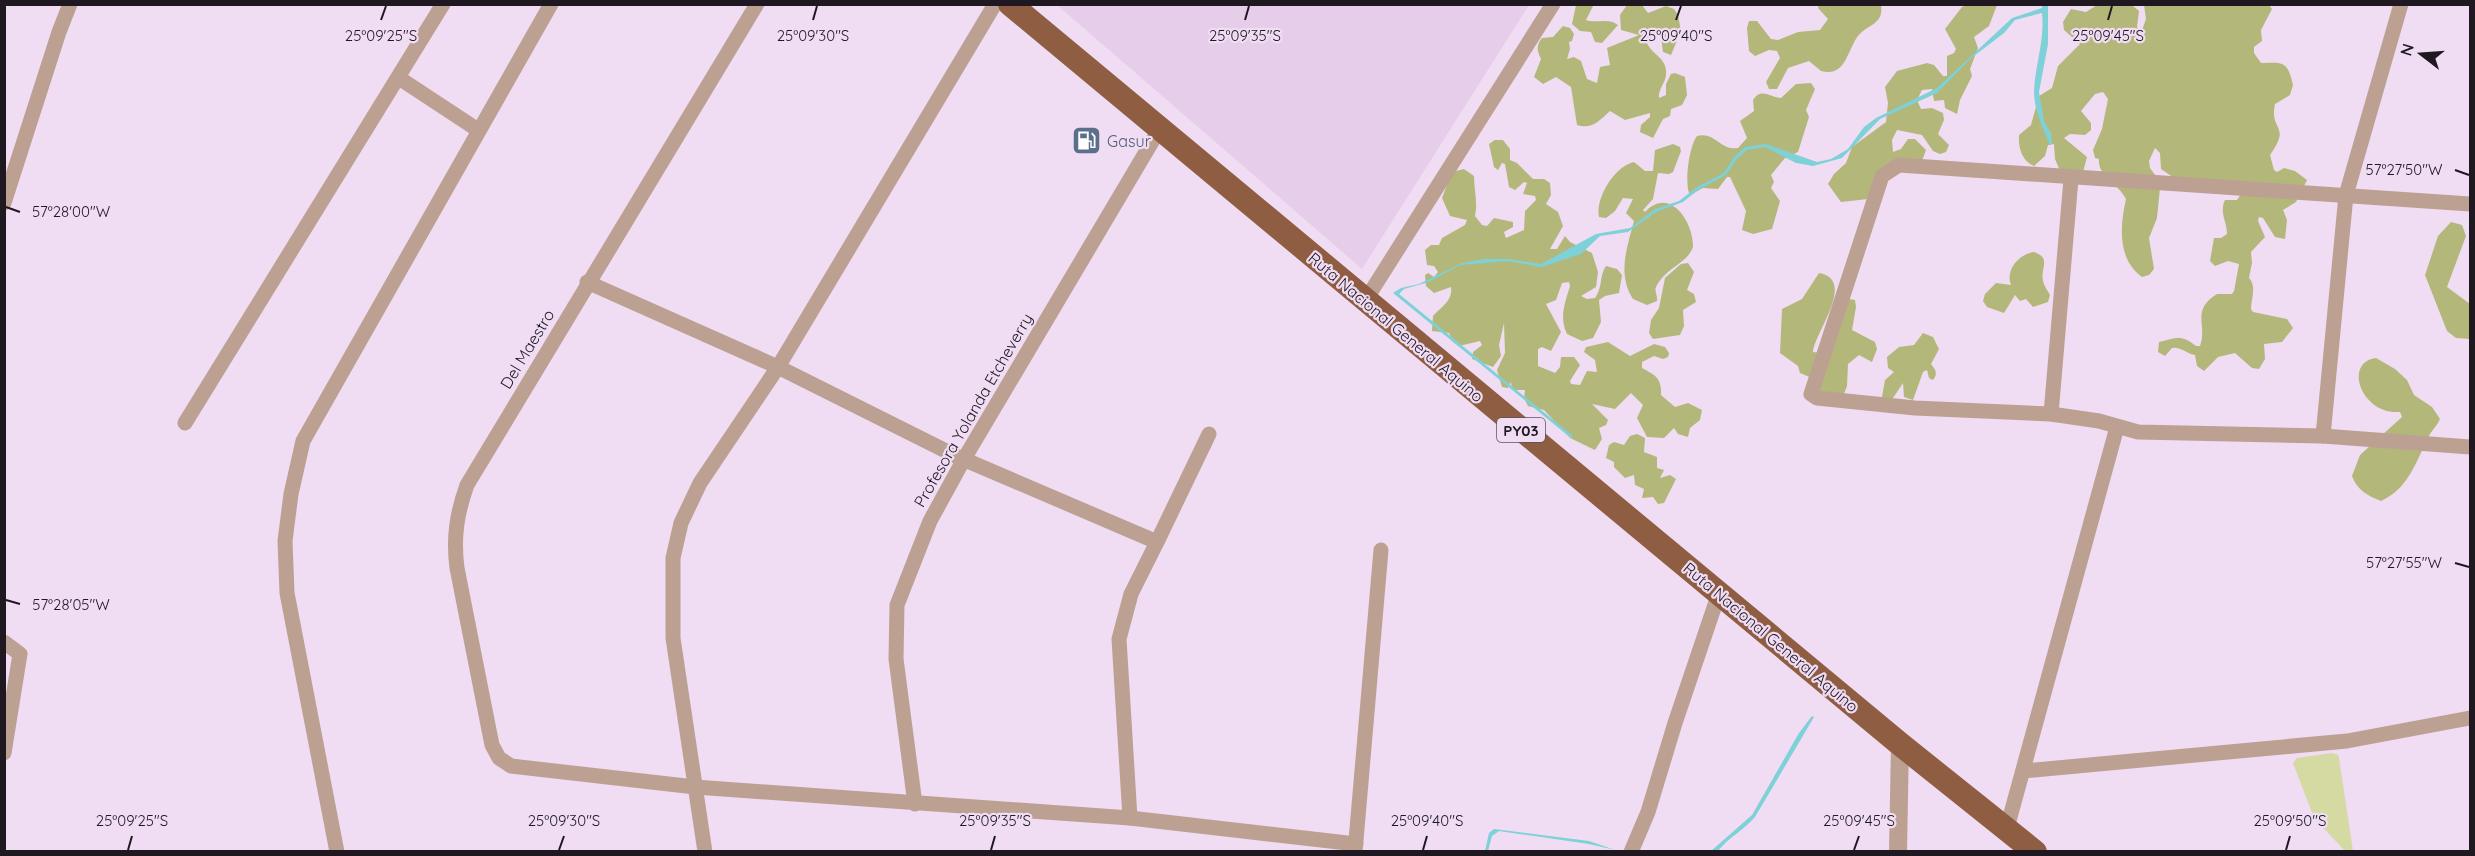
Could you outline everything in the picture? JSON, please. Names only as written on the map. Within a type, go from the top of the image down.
[{"type":"highway","name":"Ruta Nacional General Aquino","points":[[1010,4],[1900,744],[2035,852]]},
{"type":"street","points":[[4,203],[70,4]]},
{"type":"street","points":[[185,423],[443,4]]},
{"type":"street","points":[[337,852],[287,593],[285,541],[291,494],[303,441],[551,4]]},
{"type":"street","name":"Del Maestro","points":[[695,787],[511,766],[500,758],[492,745],[454,545],[457,513],[467,485],[587,282],[757,4]]},
{"type":"street","points":[[705,852],[673,639],[673,558],[681,523],[700,483],[778,367],[995,4]]},
{"type":"street","points":[[1365,301],[1553,4]]},
{"type":"street","points":[[2322,436],[2346,195],[2402,4]]},
{"type":"street","points":[[399,78],[478,130]]},
{"type":"street","name":"Profesora Yolanda Etcheverry","points":[[915,804],[896,659],[897,605],[930,521],[964,459],[1159,130]]},
{"type":"street","points":[[2470,204],[2071,179],[1899,165],[1882,176],[1811,390],[1813,397],[1817,398],[1904,407],[2051,414],[2099,421],[2117,428],[2138,432],[2322,436],[2470,447]]},
{"type":"street","points":[[2051,414],[2071,179]]},
{"type":"street","points":[[587,282],[778,367],[964,459],[1157,542]]},
{"type":"street","points":[[2007,828],[2117,428]]},
{"type":"street","points":[[1130,818],[1119,639],[1131,594],[1209,434]]},
{"type":"street","points":[[695,787],[1130,818],[1355,848],[1382,550]]},
{"type":"street","points":[[1631,852],[1648,812],[1719,593]]},
{"type":"street","points":[[4,642],[20,654],[4,753]]},
{"type":"street","points":[[2023,771],[2348,741],[2470,718]]},
{"type":"street","points":[[1898,852],[1900,744]]},
{"type":"shaded area","points":[[1594,4],[1586,20],[1610,21],[1618,25],[1602,43],[1595,42],[1591,32],[1580,31],[1572,24],[1576,5]]},
{"type":"shaded area","points":[[1057,5],[1529,5],[1362,269]]},
{"type":"shaded area","points":[[1627,5],[1642,5],[1648,13],[1666,6],[1674,9],[1678,15],[1681,31],[1671,55],[1663,52],[1661,37],[1653,36],[1647,43],[1666,69],[1659,98],[1666,95],[1666,84],[1671,74],[1675,73],[1685,77],[1687,95],[1682,105],[1671,109],[1670,116],[1663,119],[1653,138],[1640,132],[1641,125],[1650,117],[1650,113],[1625,120],[1610,111],[1591,125],[1577,125],[1571,87],[1556,77],[1543,84],[1534,77],[1541,59],[1538,48],[1540,41],[1542,38],[1553,37],[1563,26],[1570,28],[1574,34],[1572,41],[1569,42],[1570,49],[1567,59],[1574,57],[1581,61],[1587,79],[1597,83],[1600,67],[1610,65],[1607,48],[1639,35],[1621,30],[1620,15]]},
{"type":"shaded area","points":[[1819,5],[1881,5],[1881,12],[1880,17],[1858,36],[1841,67],[1829,72],[1821,71],[1809,61],[1788,68],[1777,89],[1769,89],[1766,82],[1780,58],[1777,51],[1769,50],[1755,56],[1749,51],[1747,28],[1749,21],[1757,21],[1771,39],[1778,40],[1798,32],[1820,30],[1828,19],[1818,8]]},
{"type":"shaded area","points":[[1997,5],[1989,26],[1974,37],[1978,48],[1970,69],[1972,76],[1960,100],[1957,114],[1945,108],[1944,100],[1934,101],[1932,89],[1922,90],[1917,100],[1921,109],[1932,108],[1943,113],[1944,120],[1938,134],[1949,145],[1946,152],[1940,154],[1933,151],[1922,135],[1897,130],[1892,140],[1893,152],[1901,149],[1908,139],[1915,139],[1926,150],[1922,161],[1903,165],[1868,199],[1841,202],[1828,184],[1834,174],[1846,163],[1852,147],[1886,122],[1888,103],[1885,87],[1897,71],[1927,63],[1934,65],[1943,76],[1947,76],[1947,56],[1954,53],[1956,49],[1945,29],[1962,7]]},
{"type":"shaded area","points":[[2042,5],[2048,5],[2048,44],[2039,92],[2044,121],[2051,133],[2052,144],[2050,145],[2039,119],[2034,98],[2043,23],[2042,13],[2015,20],[2004,33],[1970,59],[1937,93],[1880,119],[1842,158],[1813,166],[1796,163],[1765,147],[1747,150],[1736,160],[1726,175],[1698,190],[1683,202],[1656,212],[1628,232],[1600,236],[1581,254],[1542,267],[1507,261],[1460,265],[1429,282],[1404,289],[1399,294],[1573,436],[1571,438],[1393,293],[1401,288],[1419,284],[1462,263],[1484,259],[1509,259],[1541,264],[1596,234],[1630,228],[1655,209],[1679,201],[1697,187],[1724,173],[1734,157],[1745,147],[1766,144],[1817,162],[1831,159],[1848,149],[1864,127],[1876,118],[1937,88],[2012,18],[2042,8]]},
{"type":"shaded area","points":[[2097,5],[2132,5],[2139,11],[2137,27],[2141,33],[2146,19],[2144,5],[2269,5],[2272,9],[2261,30],[2262,41],[2254,47],[2254,53],[2261,63],[2283,64],[2293,85],[2290,95],[2275,104],[2275,119],[2280,133],[2270,155],[2274,170],[2277,172],[2284,168],[2295,171],[2307,180],[2296,202],[2283,210],[2287,220],[2285,239],[2275,237],[2263,218],[2259,217],[2258,221],[2265,237],[2251,252],[2252,263],[2249,278],[2253,289],[2251,309],[2253,312],[2287,319],[2293,328],[2282,342],[2264,344],[2265,359],[2259,369],[2252,368],[2235,353],[2218,357],[2204,371],[2197,366],[2195,355],[2181,349],[2172,348],[2165,356],[2158,352],[2159,342],[2175,338],[2182,338],[2200,346],[2204,306],[2217,294],[2232,294],[2234,291],[2239,264],[2228,261],[2215,266],[2210,261],[2214,238],[2221,238],[2227,234],[2223,213],[2225,200],[2237,200],[2241,194],[2180,182],[2161,169],[2160,153],[2155,148],[2149,161],[2150,168],[2159,180],[2160,188],[2157,218],[2149,238],[2154,269],[2149,275],[2142,277],[2134,270],[2124,252],[2122,220],[2126,199],[2101,170],[2099,159],[2095,158],[2093,150],[2102,129],[2108,99],[2103,92],[2095,94],[2081,111],[2091,123],[2091,130],[2085,135],[2070,134],[2064,138],[2087,157],[2083,172],[2061,173],[2055,159],[2054,144],[2048,145],[2045,156],[2034,166],[2026,161],[2022,154],[2019,135],[2031,125],[2039,96],[2052,88],[2058,66],[2080,44],[2064,30],[2063,22],[2071,9],[2086,12]]},
{"type":"shaded area","points":[[1811,83],[1815,89],[1806,110],[1809,117],[1798,152],[1785,158],[1771,175],[1774,182],[1771,188],[1780,201],[1772,229],[1753,234],[1742,230],[1746,211],[1730,177],[1727,177],[1718,189],[1703,188],[1690,195],[1687,183],[1688,166],[1697,136],[1708,136],[1727,147],[1738,148],[1747,138],[1740,121],[1754,111],[1753,100],[1756,96],[1762,93],[1781,98],[1796,84]]},
{"type":"shaded area","points":[[1495,140],[1503,140],[1510,149],[1510,160],[1517,163],[1533,179],[1544,179],[1550,183],[1551,195],[1546,204],[1558,212],[1563,226],[1550,249],[1557,249],[1565,236],[1570,242],[1592,253],[1598,272],[1596,287],[1581,296],[1587,299],[1595,298],[1606,266],[1617,269],[1622,275],[1619,293],[1599,300],[1601,322],[1593,338],[1582,341],[1567,334],[1563,322],[1570,286],[1569,282],[1562,283],[1556,300],[1546,304],[1561,332],[1551,351],[1542,347],[1538,349],[1538,366],[1555,373],[1560,367],[1561,357],[1574,357],[1580,365],[1570,381],[1571,384],[1580,385],[1587,371],[1597,372],[1595,360],[1584,352],[1586,347],[1608,342],[1630,356],[1654,344],[1665,347],[1669,353],[1668,357],[1663,359],[1654,356],[1642,362],[1642,368],[1657,378],[1661,395],[1675,407],[1688,403],[1702,410],[1700,420],[1690,428],[1688,437],[1678,434],[1674,428],[1664,438],[1647,437],[1637,418],[1643,405],[1631,393],[1615,409],[1592,404],[1608,420],[1606,425],[1599,428],[1602,439],[1595,450],[1570,438],[1544,410],[1528,406],[1524,398],[1525,390],[1512,390],[1511,382],[1508,388],[1502,387],[1497,370],[1505,353],[1504,323],[1499,345],[1501,356],[1493,367],[1472,359],[1473,352],[1482,345],[1480,341],[1459,346],[1453,342],[1449,333],[1432,331],[1433,316],[1448,300],[1451,287],[1434,293],[1426,286],[1425,275],[1428,273],[1434,277],[1438,272],[1434,266],[1427,265],[1425,250],[1431,245],[1439,245],[1442,238],[1465,225],[1467,220],[1450,216],[1442,198],[1452,172],[1464,169],[1474,176],[1475,216],[1482,225],[1487,226],[1494,218],[1513,222],[1513,227],[1504,232],[1506,238],[1524,230],[1525,211],[1536,200],[1535,196],[1523,194],[1527,183],[1524,182],[1515,190],[1509,187],[1505,164],[1502,163],[1498,170],[1494,167],[1489,144]]},
{"type":"shaded area","points":[[1673,144],[1680,147],[1681,151],[1673,172],[1658,173],[1653,199],[1643,210],[1645,212],[1654,205],[1663,203],[1679,210],[1689,228],[1693,247],[1686,258],[1660,280],[1656,289],[1657,301],[1647,305],[1633,299],[1625,280],[1625,261],[1634,221],[1626,213],[1633,199],[1623,198],[1615,211],[1606,218],[1599,217],[1600,201],[1608,184],[1620,170],[1634,162],[1645,171],[1653,171],[1655,150]]},
{"type":"shaded area","points":[[2451,222],[2462,225],[2466,236],[2447,287],[2470,304],[2470,339],[2456,338],[2447,331],[2425,275],[2438,236]]},
{"type":"shaded area","points":[[2034,252],[2044,260],[2042,276],[2050,295],[2048,302],[2033,307],[2026,299],[2020,301],[2015,295],[2004,313],[1987,307],[1983,301],[1985,294],[1996,283],[2011,285],[2012,268],[2023,256]]},
{"type":"shaded area","points":[[1688,263],[1694,272],[1687,290],[1694,294],[1696,302],[1683,310],[1684,326],[1680,335],[1653,339],[1649,333],[1651,320],[1659,308],[1665,278],[1681,264]]},
{"type":"shaded area","points":[[1819,273],[1830,278],[1834,285],[1834,296],[1813,352],[1821,353],[1848,299],[1855,300],[1856,307],[1852,330],[1875,342],[1877,349],[1872,362],[1859,355],[1848,364],[1847,386],[1842,399],[1821,393],[1814,379],[1800,373],[1798,366],[1780,353],[1782,309],[1802,299]]},
{"type":"shaded area","points":[[1923,333],[1933,337],[1939,349],[1931,364],[1936,372],[1935,378],[1933,380],[1929,378],[1927,370],[1923,372],[1913,400],[1904,397],[1903,383],[1893,398],[1884,400],[1882,397],[1885,380],[1894,372],[1888,368],[1887,357],[1899,347],[1914,345]]},
{"type":"shaded area","points":[[2376,358],[2395,369],[2407,380],[2414,395],[2432,407],[2440,419],[2429,435],[2405,482],[2381,501],[2364,492],[2352,476],[2360,455],[2402,417],[2400,412],[2386,411],[2375,405],[2361,388],[2360,369],[2366,362]]},
{"type":"shaded area","points":[[1637,434],[1645,438],[1644,452],[1657,457],[1657,468],[1664,470],[1660,478],[1670,475],[1676,479],[1664,503],[1658,504],[1653,497],[1642,498],[1644,489],[1635,485],[1634,475],[1625,478],[1614,467],[1614,462],[1606,458],[1609,445],[1614,442],[1624,445],[1630,436]]},
{"type":"shaded area","points":[[1812,716],[1814,717],[1755,817],[1718,851],[1711,851],[1752,815],[1799,733]]},
{"type":"shaded area","points":[[2332,753],[2338,755],[2339,758],[2353,851],[2345,851],[2314,818],[2293,763],[2297,758]]},
{"type":"shaded area","points":[[1494,829],[1589,841],[1615,850],[1499,831],[1492,836],[1488,851],[1485,851],[1489,833]]},
{"type":"place","name":"Gasur","points":[[1086,141]]}]
